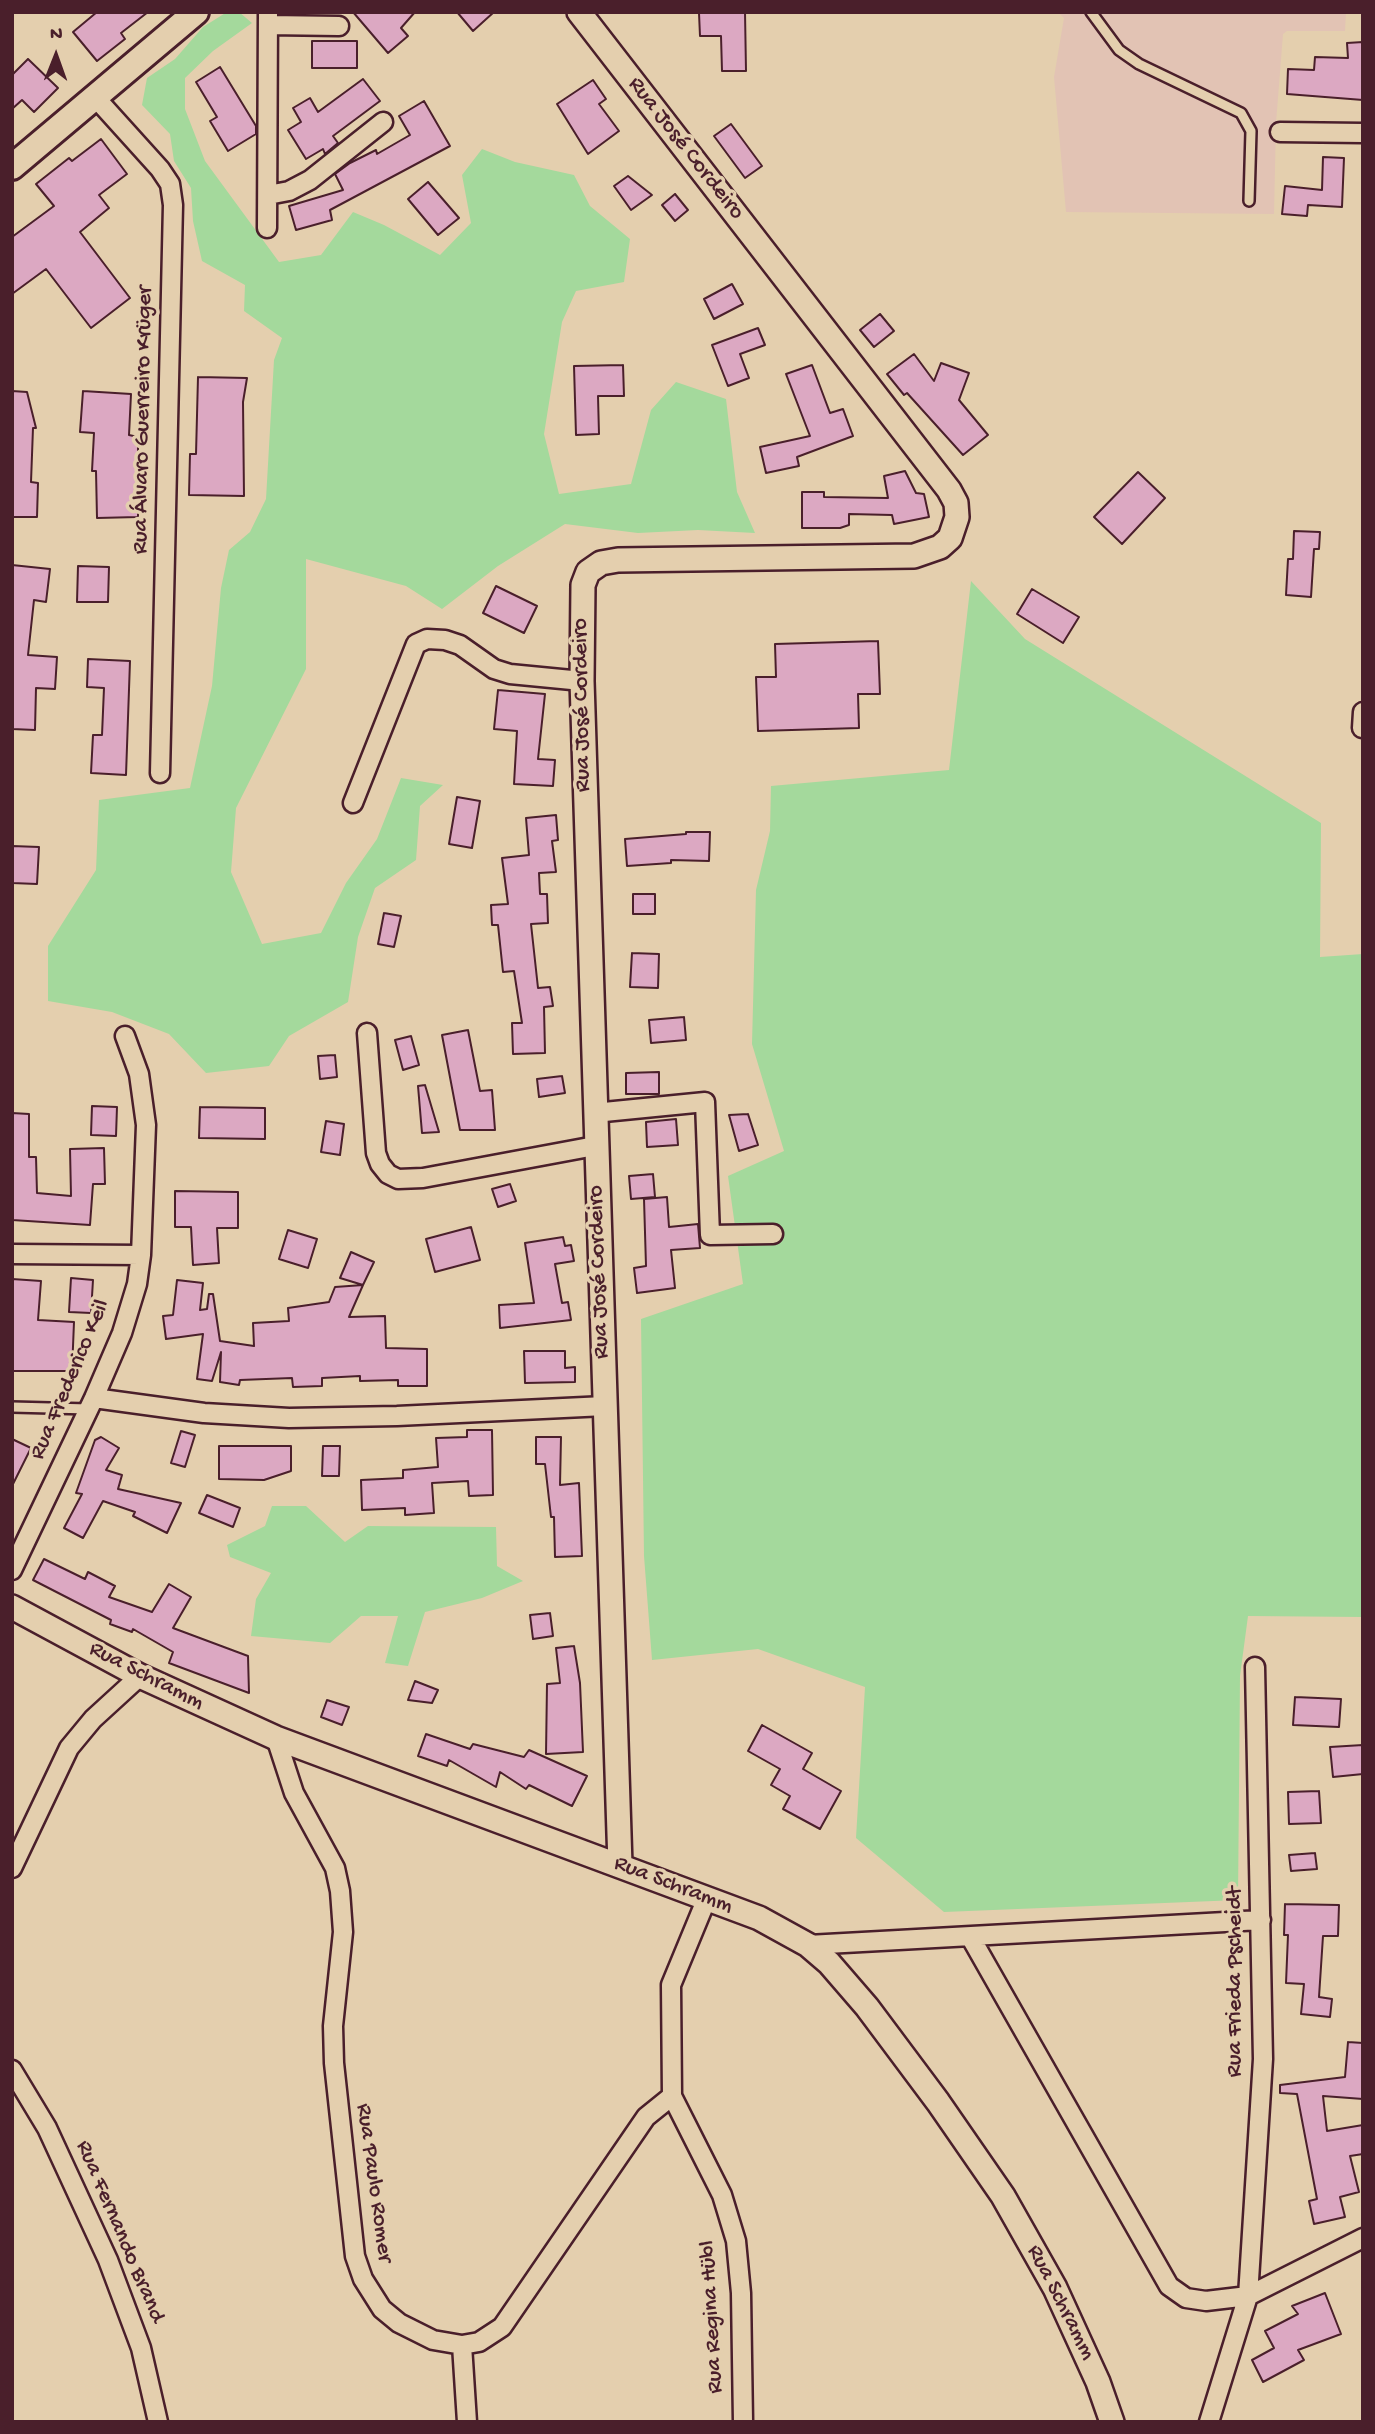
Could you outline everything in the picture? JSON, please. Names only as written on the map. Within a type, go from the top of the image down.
[{"type":"main road","points":[[12,167],[196,12]]},
{"type":"street","name":"Rua José Cordeiro","points":[[579,12],[949,490],[956,503],[957,517],[955,529],[940,547],[914,556],[640,559],[601,563],[588,572],[583,585],[582,681],[594,1113],[620,1865]]},
{"type":"street","points":[[267,228],[268,19],[339,26]]},
{"type":"street","name":"Rua Álvaro Guerreiro Krüger","points":[[95,97],[160,169],[170,184],[173,205],[160,773]]},
{"type":"street","points":[[268,195],[289,191],[310,180],[383,122]]},
{"type":"street","points":[[1280,132],[1363,133]]},
{"type":"street","points":[[353,803],[416,644],[427,639],[445,640],[510,674],[582,681]]},
{"type":"street","points":[[367,1033],[376,1153],[388,1174],[398,1179],[423,1178],[595,1146]]},
{"type":"street","name":"Rua Frederico Keil","points":[[12,1570],[91,1403],[131,1308],[141,1255],[146,1125],[139,1074],[125,1036]]},
{"type":"street","points":[[594,1113],[705,1102],[710,1235],[773,1234]]},
{"type":"street","points":[[12,1254],[141,1255]]},
{"type":"street","points":[[91,1403],[261,1417],[397,1416],[605,1406]]},
{"type":"street","name":"Rua Schramm","points":[[12,1607],[140,1676],[276,1738],[759,1918],[808,1945],[830,1963],[867,2007],[996,2186],[1055,2288],[1098,2382],[1112,2422]]},
{"type":"street","name":"Rua Frieda Pscheidt","points":[[1209,2422],[1248,2296],[1263,2059],[1255,1667]]},
{"type":"street","points":[[12,1868],[69,1748],[93,1719],[140,1676]]},
{"type":"street","name":"Rua Paulo Romer","points":[[276,1738],[294,1793],[335,1868],[340,1891],[343,1932],[333,2026],[334,2063],[345,2185],[355,2256],[363,2279],[382,2309],[415,2333],[462,2346]]},
{"type":"street","points":[[467,2422],[462,2346],[491,2336],[513,2315],[640,2125],[672,2096],[671,1985],[707,1898]]},
{"type":"street","points":[[808,1945],[1261,1920]]},
{"type":"street","points":[[971,1938],[1169,2286],[1185,2298],[1206,2301],[1248,2296],[1363,2238]]},
{"type":"street","name":"Rua Fernando Brand","points":[[12,2070],[47,2128],[108,2260],[141,2348],[158,2422]]},
{"type":"street","name":"Rua Regina Hübl","points":[[672,2096],[722,2195],[736,2241],[741,2293],[743,2422]]},
{"type":"lane","points":[[1091,12],[1119,50],[1139,64],[1241,113],[1251,131],[1249,201]]},
{"type":"lane","points":[[12,1407],[91,1403]]},
{"type":"shaded area","points":[[1058,12],[1346,12],[1345,31],[1287,31],[1283,34],[1276,123],[1274,214],[1066,212],[1054,77],[1064,18]]},
{"type":"green space","points":[[227,12],[239,12],[252,23],[213,51],[185,78],[185,109],[205,161],[279,262],[321,255],[353,212],[440,255],[471,223],[462,175],[482,149],[515,162],[574,175],[590,206],[630,239],[624,282],[576,291],[562,322],[544,434],[559,494],[631,484],[651,410],[676,382],[726,399],[737,492],[755,533],[698,530],[638,533],[565,524],[498,566],[442,609],[406,586],[306,559],[306,669],[236,808],[231,872],[262,944],[321,933],[346,883],[377,839],[401,778],[443,785],[420,806],[416,860],[375,888],[358,937],[348,1002],[289,1036],[269,1066],[206,1073],[169,1034],[112,1012],[48,1001],[48,946],[96,870],[99,800],[190,788],[212,686],[221,588],[229,550],[250,532],[266,499],[274,360],[282,338],[244,311],[245,285],[202,261],[193,221],[191,188],[174,161],[170,134],[142,105],[147,78],[175,59],[203,27]]},
{"type":"green space","points":[[971,581],[1025,639],[1321,823],[1320,957],[1363,954],[1363,1617],[1248,1616],[1240,1676],[1238,1900],[944,1912],[856,1838],[865,1687],[758,1649],[652,1660],[644,1556],[641,1319],[743,1284],[728,1176],[784,1151],[752,1044],[756,890],[770,831],[771,786],[949,770]]},
{"type":"green space","points":[[272,1506],[306,1506],[345,1542],[368,1526],[496,1527],[497,1566],[523,1581],[482,1598],[425,1612],[408,1666],[385,1663],[398,1616],[361,1616],[330,1643],[251,1636],[256,1599],[271,1573],[230,1557],[227,1545],[265,1526]]},
{"type":"building","points":[[97,12],[148,12],[121,33],[125,39],[97,61],[73,32]]},
{"type":"building","points":[[353,12],[415,12],[401,28],[408,36],[388,53]]},
{"type":"building","points":[[457,12],[494,12],[473,31]]},
{"type":"building","points":[[745,12],[746,71],[722,71],[721,36],[700,36],[699,13]]},
{"type":"building","points":[[312,41],[357,41],[357,68],[312,68]]},
{"type":"building","points":[[1363,42],[1363,100],[1287,94],[1288,69],[1314,70],[1315,57],[1348,58],[1347,43]]},
{"type":"building","points":[[28,59],[58,88],[34,112],[22,100],[12,109],[12,75]]},
{"type":"building","points":[[220,67],[256,126],[256,134],[228,151],[210,121],[217,117],[196,82]]},
{"type":"building","points":[[363,79],[380,101],[333,136],[338,143],[325,154],[323,149],[306,159],[288,130],[301,122],[293,108],[310,98],[318,112]]},
{"type":"building","points":[[593,80],[606,99],[599,104],[619,131],[588,154],[557,104]]},
{"type":"building","points":[[424,101],[450,146],[330,210],[332,220],[296,230],[289,206],[343,190],[335,174],[350,163],[376,150],[377,154],[410,135],[399,116]]},
{"type":"building","points":[[731,124],[762,166],[745,178],[714,136]]},
{"type":"building","points":[[101,139],[127,174],[99,195],[109,208],[80,232],[130,298],[91,328],[46,269],[12,294],[12,237],[54,206],[36,184],[69,158],[72,161]]},
{"type":"building","points":[[1323,157],[1344,158],[1342,207],[1308,205],[1307,216],[1282,214],[1285,186],[1322,190]]},
{"type":"building","points":[[628,176],[652,195],[631,210],[614,186]]},
{"type":"building","points":[[428,182],[459,218],[438,235],[408,199]]},
{"type":"building","points":[[675,194],[688,210],[675,221],[662,205]]},
{"type":"building","points":[[732,284],[743,304],[714,319],[704,299]]},
{"type":"building","points":[[880,314],[894,331],[874,347],[860,330]]},
{"type":"building","points":[[758,328],[765,345],[740,354],[749,378],[728,386],[712,345]]},
{"type":"building","points":[[914,354],[934,381],[941,363],[969,373],[959,400],[988,435],[963,455],[887,374]]},
{"type":"building","points":[[623,365],[624,396],[598,396],[599,434],[576,435],[574,366]]},
{"type":"building","points":[[812,365],[830,413],[843,409],[853,436],[797,457],[799,466],[766,473],[760,447],[810,436],[786,374]]},
{"type":"building","points":[[198,377],[247,378],[243,402],[244,496],[189,495],[190,454],[196,454]]},
{"type":"building","points":[[12,391],[27,392],[36,428],[33,428],[31,482],[38,483],[37,517],[12,517]]},
{"type":"building","points":[[83,391],[131,394],[129,435],[138,437],[138,517],[97,518],[96,471],[92,471],[94,433],[80,432]]},
{"type":"building","points":[[905,471],[916,493],[924,494],[929,517],[894,524],[892,515],[849,514],[849,525],[840,528],[802,528],[802,492],[824,492],[824,497],[888,498],[884,476]]},
{"type":"building","points":[[1138,472],[1165,498],[1122,544],[1094,517]]},
{"type":"building","points":[[1294,531],[1320,532],[1319,549],[1314,549],[1311,597],[1286,595],[1288,559],[1293,559]]},
{"type":"building","points":[[12,565],[50,569],[46,602],[34,600],[28,655],[57,657],[55,689],[36,688],[35,730],[12,729]]},
{"type":"building","points":[[78,566],[109,567],[108,602],[77,602]]},
{"type":"building","points":[[496,586],[537,606],[524,633],[483,613]]},
{"type":"building","points":[[1032,589],[1079,617],[1063,643],[1017,614]]},
{"type":"building","points":[[878,641],[880,694],[858,694],[859,728],[758,731],[756,677],[776,677],[775,644]]},
{"type":"building","points":[[88,659],[130,661],[126,775],[91,773],[93,735],[102,735],[104,688],[87,687]]},
{"type":"building","points":[[498,690],[545,694],[538,759],[555,760],[553,786],[514,784],[517,731],[494,729]]},
{"type":"building","points":[[457,797],[480,801],[472,848],[449,844]]},
{"type":"building","points":[[556,815],[558,840],[552,841],[556,872],[539,873],[540,894],[547,894],[548,923],[531,924],[538,988],[550,987],[553,1006],[544,1007],[545,1053],[513,1054],[512,1023],[522,1023],[514,971],[503,972],[498,925],[492,925],[491,905],[508,904],[502,858],[529,855],[526,818]]},
{"type":"building","points":[[710,832],[709,861],[671,860],[671,863],[627,866],[625,839]]},
{"type":"building","points":[[12,846],[39,847],[37,884],[12,883]]},
{"type":"building","points":[[633,894],[655,894],[655,914],[633,914]]},
{"type":"building","points":[[384,913],[401,916],[394,947],[378,944]]},
{"type":"building","points":[[632,953],[659,954],[658,988],[630,987]]},
{"type":"building","points":[[684,1017],[686,1040],[651,1043],[649,1020]]},
{"type":"building","points":[[468,1030],[480,1091],[492,1090],[495,1130],[460,1130],[442,1035]]},
{"type":"building","points":[[411,1036],[419,1065],[403,1070],[395,1040]]},
{"type":"building","points":[[335,1055],[337,1077],[320,1079],[318,1056]]},
{"type":"building","points":[[659,1072],[659,1094],[626,1094],[626,1073]]},
{"type":"building","points":[[562,1076],[565,1093],[539,1097],[537,1079]]},
{"type":"building","points":[[425,1085],[439,1132],[422,1133],[418,1086]]},
{"type":"building","points":[[92,1106],[117,1107],[116,1136],[91,1135]]},
{"type":"building","points":[[200,1107],[265,1108],[265,1139],[199,1138]]},
{"type":"building","points":[[12,1113],[29,1114],[29,1157],[36,1157],[37,1193],[71,1196],[70,1149],[104,1148],[105,1184],[93,1184],[90,1225],[12,1220]]},
{"type":"building","points":[[748,1114],[758,1145],[739,1151],[729,1115]]},
{"type":"building","points":[[676,1119],[678,1145],[647,1147],[646,1122]]},
{"type":"building","points":[[326,1121],[344,1124],[340,1155],[321,1152]]},
{"type":"building","points":[[653,1174],[655,1197],[631,1199],[629,1176]]},
{"type":"building","points":[[510,1184],[516,1201],[498,1207],[492,1189]]},
{"type":"building","points":[[175,1191],[238,1192],[238,1228],[217,1228],[219,1263],[193,1265],[191,1227],[175,1227]]},
{"type":"building","points":[[667,1197],[669,1227],[698,1224],[700,1248],[671,1250],[675,1288],[637,1293],[634,1268],[646,1266],[644,1199]]},
{"type":"building","points":[[471,1227],[480,1260],[435,1272],[426,1239]]},
{"type":"building","points":[[288,1230],[317,1239],[308,1268],[279,1259]]},
{"type":"building","points":[[563,1237],[565,1246],[571,1245],[574,1261],[555,1264],[562,1303],[568,1302],[571,1320],[500,1328],[499,1305],[534,1303],[525,1243]]},
{"type":"building","points":[[351,1252],[374,1262],[363,1285],[340,1278]]},
{"type":"building","points":[[71,1278],[93,1280],[91,1313],[69,1312]]},
{"type":"building","points":[[12,1279],[41,1281],[38,1320],[74,1322],[72,1371],[12,1371]]},
{"type":"building","points":[[177,1280],[203,1283],[200,1310],[207,1309],[209,1294],[213,1294],[220,1341],[254,1346],[253,1323],[289,1321],[288,1308],[329,1302],[335,1287],[363,1285],[349,1317],[385,1316],[386,1348],[427,1349],[427,1386],[398,1386],[398,1380],[360,1381],[360,1376],[322,1378],[322,1386],[293,1387],[292,1378],[240,1380],[239,1385],[220,1382],[221,1352],[212,1381],[197,1379],[203,1334],[166,1339],[163,1316],[173,1315]]},
{"type":"building","points":[[524,1351],[565,1351],[565,1368],[575,1367],[575,1382],[525,1383]]},
{"type":"building","points":[[467,1430],[492,1430],[493,1495],[469,1496],[468,1481],[432,1483],[434,1513],[405,1515],[405,1508],[362,1510],[361,1480],[403,1478],[403,1470],[438,1467],[436,1438],[467,1437]]},
{"type":"building","points":[[181,1431],[195,1435],[185,1467],[171,1463]]},
{"type":"building","points":[[101,1437],[119,1448],[106,1470],[122,1475],[118,1489],[181,1503],[167,1533],[133,1516],[135,1512],[103,1501],[83,1538],[64,1528],[82,1494],[76,1493],[95,1440]]},
{"type":"building","points":[[536,1437],[561,1437],[560,1485],[579,1483],[582,1556],[555,1557],[554,1517],[551,1517],[545,1464],[536,1464]]},
{"type":"building","points":[[12,1439],[31,1448],[12,1486]]},
{"type":"building","points":[[219,1446],[291,1446],[291,1471],[264,1480],[219,1479]]},
{"type":"building","points":[[323,1446],[340,1446],[339,1476],[322,1476]]},
{"type":"building","points":[[207,1495],[240,1508],[233,1527],[199,1513]]},
{"type":"building","points":[[44,1559],[85,1579],[88,1572],[115,1586],[109,1597],[152,1612],[169,1584],[191,1597],[173,1628],[248,1656],[249,1693],[169,1663],[173,1652],[133,1629],[132,1632],[110,1624],[111,1620],[33,1580]]},
{"type":"building","points":[[550,1613],[553,1636],[533,1639],[530,1615]]},
{"type":"building","points":[[574,1646],[580,1683],[583,1752],[546,1754],[547,1684],[560,1683],[556,1648]]},
{"type":"building","points":[[415,1681],[438,1690],[432,1703],[408,1700]]},
{"type":"building","points":[[1295,1697],[1341,1699],[1339,1727],[1293,1725]]},
{"type":"building","points":[[327,1700],[349,1707],[342,1725],[321,1717]]},
{"type":"building","points":[[762,1725],[812,1753],[803,1769],[841,1791],[820,1829],[783,1809],[790,1796],[771,1785],[780,1769],[748,1751]]},
{"type":"building","points":[[426,1734],[470,1749],[473,1744],[524,1757],[529,1750],[587,1776],[572,1806],[529,1785],[526,1789],[500,1772],[496,1787],[449,1760],[447,1766],[418,1756]]},
{"type":"building","points":[[1363,1745],[1363,1774],[1333,1777],[1330,1747]]},
{"type":"building","points":[[1319,1791],[1321,1823],[1289,1824],[1288,1792]]},
{"type":"building","points":[[1315,1853],[1317,1869],[1291,1871],[1289,1855]]},
{"type":"building","points":[[1285,1904],[1339,1905],[1338,1936],[1323,1936],[1319,1997],[1332,1999],[1330,2017],[1301,2014],[1304,1984],[1286,1983],[1288,1935],[1284,1935]]},
{"type":"building","points":[[1348,2042],[1363,2043],[1363,2099],[1323,2096],[1327,2131],[1363,2125],[1363,2154],[1350,2156],[1359,2192],[1340,2197],[1345,2217],[1314,2224],[1309,2201],[1317,2199],[1297,2094],[1280,2093],[1280,2085],[1345,2077]]},
{"type":"building","points":[[1325,2293],[1341,2334],[1298,2350],[1304,2360],[1263,2382],[1252,2360],[1274,2348],[1265,2331],[1298,2314],[1292,2306]]}]
